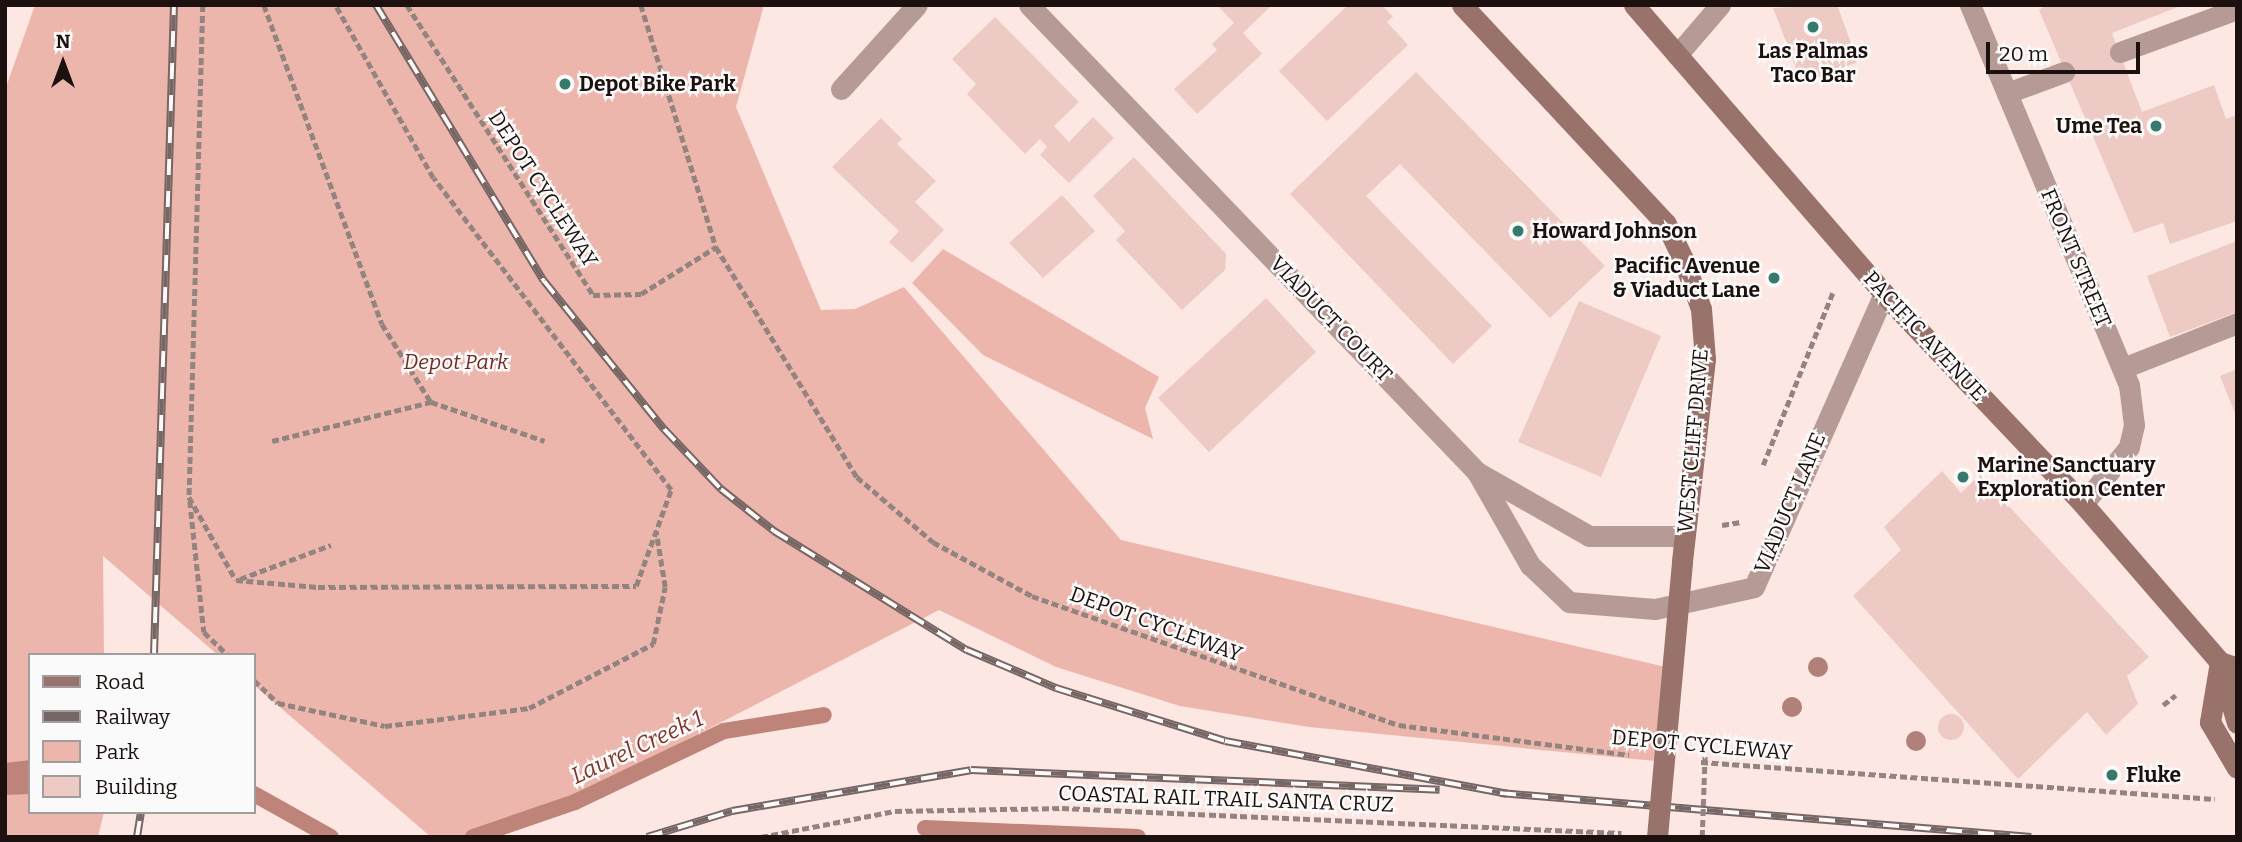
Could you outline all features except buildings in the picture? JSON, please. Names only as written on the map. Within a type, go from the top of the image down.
[{"type":"main road","name":"WEST CLIFF DRIVE","points":[[1462,5],[1667,224],[1701,309],[1705,359],[1647,835]]},
{"type":"main road","name":"PACIFIC AVENUE","points":[[1634,5],[1884,294],[2083,504],[2229,665],[2237,723]]},
{"type":"main road","points":[[2229,665],[2210,722],[2237,768]]},
{"type":"street","points":[[841,89],[917,5]]},
{"type":"street","name":"VIADUCT COURT","points":[[1029,5],[1477,472],[1589,536],[1684,536]]},
{"type":"street","points":[[1677,55],[1720,5]]},
{"type":"street","name":"FRONT STREET","points":[[1976,7],[2007,93],[2123,368],[2134,425],[2129,447],[2083,504]]},
{"type":"street","points":[[2120,52],[2237,9]]},
{"type":"street","points":[[2007,93],[2064,72]]},
{"type":"street","name":"VIADUCT LANE","points":[[1477,472],[1530,565],[1569,602],[1655,610],[1754,587],[1884,294]]},
{"type":"street","points":[[2123,368],[2237,323]]},
{"type":"path","points":[[203,5],[189,497],[204,632],[226,653]]},
{"type":"path","points":[[264,5],[382,324],[431,402]]},
{"type":"path","points":[[236,580],[318,587],[636,586],[671,490],[433,178],[334,5]]},
{"type":"path","name":"DEPOT CYCLEWAY","points":[[407,5],[593,295],[640,294],[716,247],[857,477],[933,542],[1032,596],[1399,725],[1638,756]]},
{"type":"path","points":[[640,5],[716,247]]},
{"type":"path","points":[[1760,472],[1828,297]]},
{"type":"path","points":[[272,441],[431,402],[545,440]]},
{"type":"path","points":[[189,497],[236,580]]},
{"type":"path","points":[[1718,525],[1741,522],[1746,510]]},
{"type":"path","points":[[256,682],[278,703],[385,726],[529,708],[653,645],[664,587],[656,532]]},
{"type":"path","points":[[236,580],[331,545]]},
{"type":"path","name":"DEPOT CYCLEWAY","points":[[1691,761],[2221,800]]},
{"type":"path","name":"COASTAL RAIL TRAIL SANTA CRUZ","points":[[761,837],[895,811],[1062,808],[1647,835]]},
{"type":"green space","name":"Depot Park","points":[[35,5],[764,5],[736,107],[821,310],[855,309],[904,287],[1121,540],[1683,671],[1655,761],[1309,727],[1180,706],[1056,667],[939,610],[499,837],[431,837],[256,687],[256,653],[216,653],[103,556],[104,653],[28,653],[28,814],[104,814],[98,837],[5,837],[5,90]]},
{"type":"green space","points":[[943,249],[1159,377],[1145,408],[1153,439],[983,355],[912,283]]},
{"type":"shaded area","points":[[28,760],[28,794],[5,795],[5,763]]},
{"type":"waterway","name":"Laurel Creek 1","points":[[473,837],[575,802],[724,731],[824,715]]},
{"type":"waterway","name":"Laurel Creek 1","points":[[256,795],[331,837]]},
{"type":"waterway","name":"Laurel Creek 1","points":[[925,828],[1138,837]]},
{"type":"railway","points":[[154,653],[174,5]]},
{"type":"railway","points":[[376,5],[544,281],[664,429],[721,489],[774,531],[967,650],[1056,688],[1225,741],[1507,794]]},
{"type":"railway","points":[[647,837],[732,811],[971,770],[1440,790]]},
{"type":"railway","points":[[1500,793],[2031,837]]},
{"type":"railway","points":[[137,837],[141,814]]},
{"type":"place","name":"Las Palmas Taco Bar","points":[[1813,27]]},
{"type":"place","name":"Depot Bike Park","points":[[565,84]]},
{"type":"place","name":"Ume Tea","points":[[2156,126]]},
{"type":"place","name":"Howard Johnson","points":[[1518,231]]},
{"type":"place","name":"Pacific Avenue & Viaduct Lane","points":[[1774,278]]},
{"type":"place","name":"Marine Sanctuary Exploration Center","points":[[1963,477]]},
{"type":"place","name":"Fluke","points":[[2112,775]]}]
